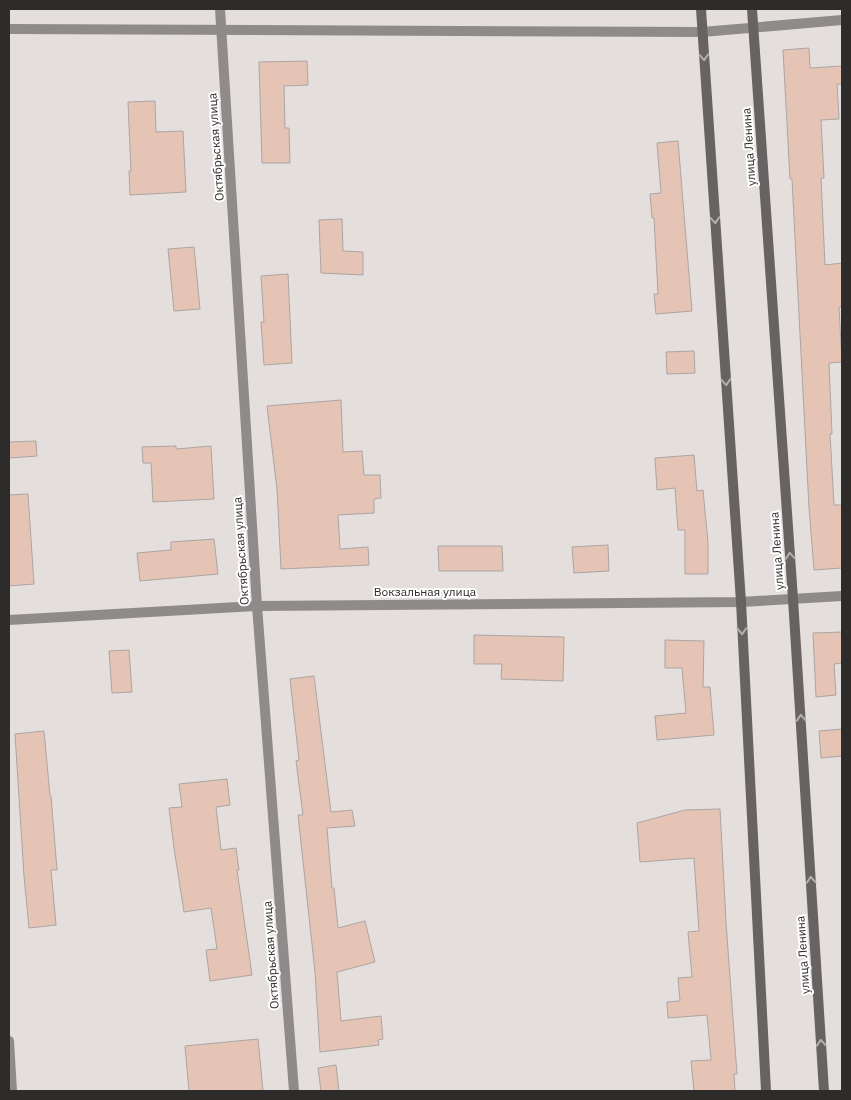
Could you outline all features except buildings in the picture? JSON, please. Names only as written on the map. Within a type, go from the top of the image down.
[{"type":"street","name":"Октябрьская улица","points":[[220,9],[257,606],[294,1091]]},
{"type":"street","points":[[701,9],[741,602],[766,1091]]},
{"type":"street","name":"улица Ленина","points":[[752,9],[793,599],[824,1091]]},
{"type":"street","points":[[9,29],[702,32],[842,20]]},
{"type":"street","name":"Вокзальная улица","points":[[9,620],[257,606],[741,602],[842,596]]},
{"type":"street","points":[[9,1041],[12,1091]]}]
